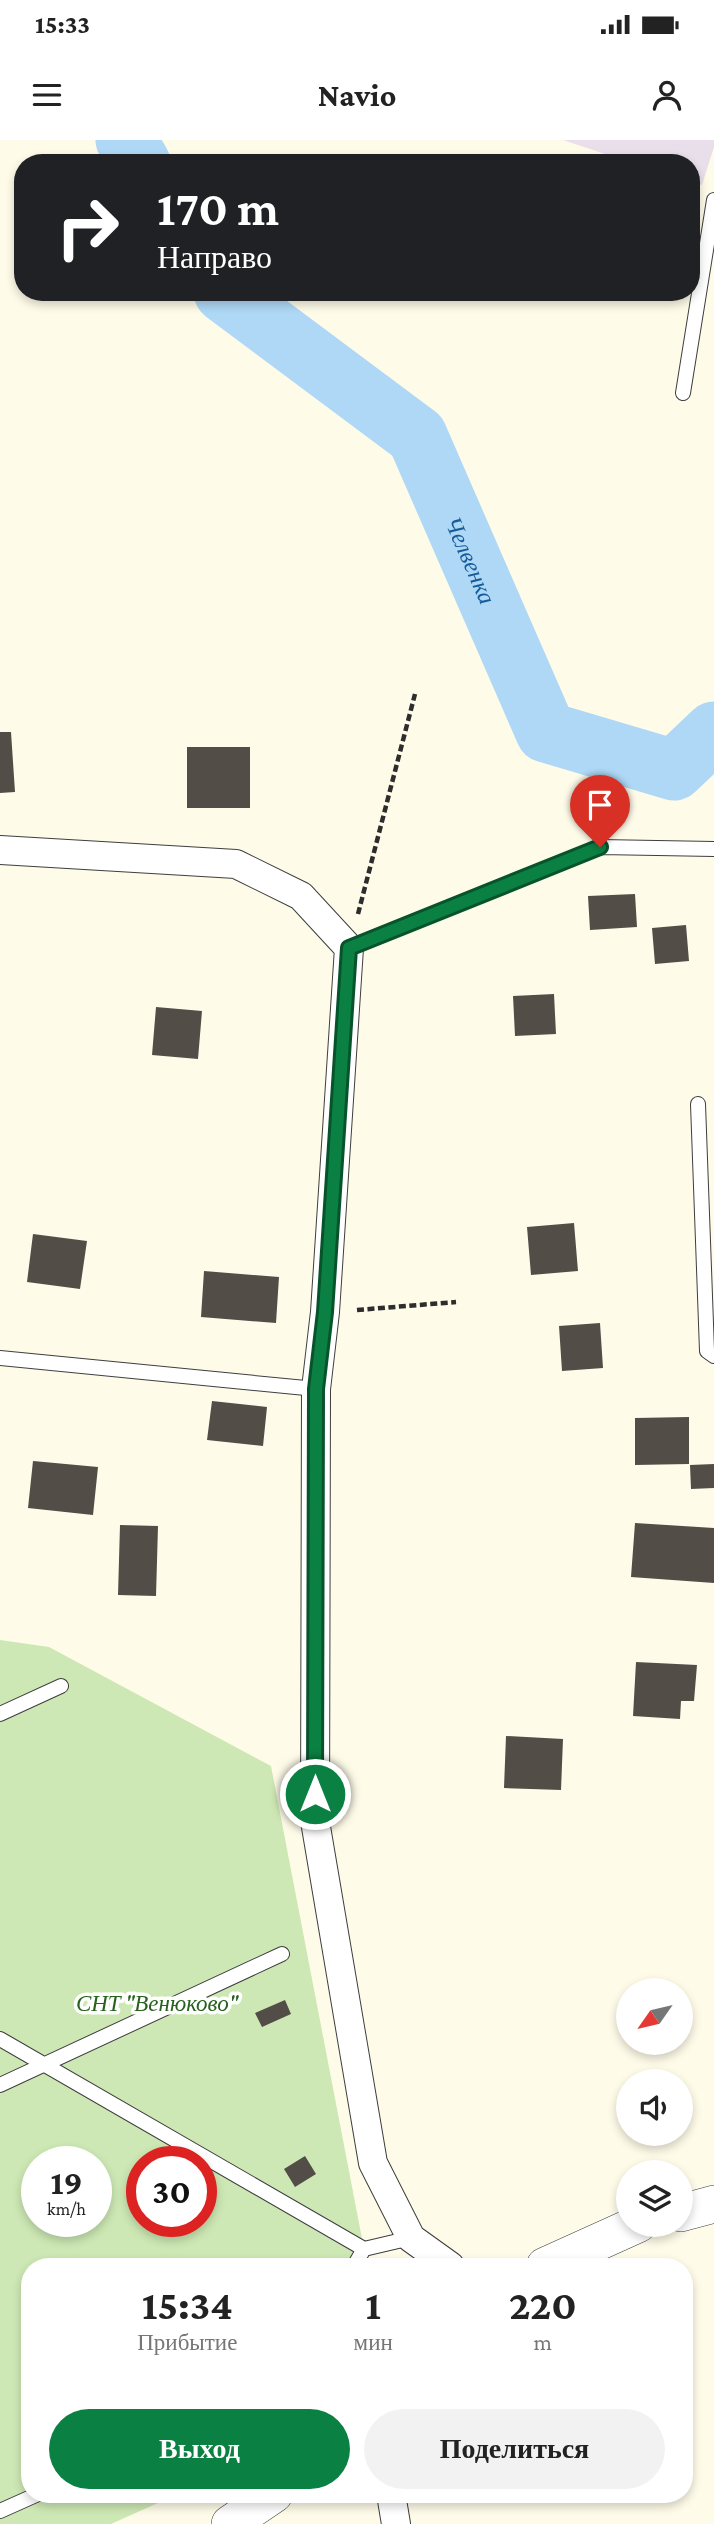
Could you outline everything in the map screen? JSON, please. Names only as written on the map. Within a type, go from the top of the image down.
[{"type":"street","points":[[0,850],[236,864],[301,896],[349,948],[325,1312],[316,1389],[315,1821],[373,2163],[411,2238],[439,2258]]},
{"type":"street","points":[[693,2210],[714,2204]]},
{"type":"street","points":[[563,2258],[616,2234]]},
{"type":"street","points":[[230,2524],[261,2503]]},
{"type":"street","points":[[392,2503],[396,2524]]},
{"type":"lane","points":[[700,287],[714,200]]},
{"type":"lane","points":[[683,393],[698,301]]},
{"type":"lane","points":[[349,948],[600,847],[714,849]]},
{"type":"lane","points":[[698,1104],[707,1351],[714,1356]]},
{"type":"lane","points":[[0,1359],[316,1389]]},
{"type":"lane","points":[[0,1714],[61,1686]]},
{"type":"lane","points":[[0,2085],[282,1954]]},
{"type":"lane","points":[[0,2039],[364,2249],[411,2238]]},
{"type":"lane","points":[[359,2258],[364,2249]]},
{"type":"lane","points":[[0,2511],[21,2502]]},
{"type":"path","points":[[349,948],[415,694]]},
{"type":"path","points":[[325,1312],[456,1302]]},
{"type":"shaded area","points":[[563,140],[714,140],[702,185],[700,154],[605,154]]},
{"type":"green space","name":"СНТ \"Венюково\"","points":[[0,1640],[49,1647],[271,1766],[368,2258],[21,2258],[21,2503],[158,2503],[111,2524],[0,2524]]},
{"type":"building","points":[[0,732],[11,732],[15,792],[0,793]]},
{"type":"building","points":[[187,747],[250,747],[250,808],[187,808]]},
{"type":"building","points":[[635,894],[637,927],[590,930],[588,896]]},
{"type":"building","points":[[686,925],[689,961],[655,964],[652,928]]},
{"type":"building","points":[[554,994],[556,1034],[515,1036],[513,996]]},
{"type":"building","points":[[156,1007],[202,1011],[198,1059],[152,1055]]},
{"type":"building","points":[[574,1223],[578,1271],[531,1275],[527,1227]]},
{"type":"building","points":[[33,1234],[87,1241],[80,1289],[27,1282]]},
{"type":"building","points":[[204,1271],[279,1277],[276,1323],[201,1317]]},
{"type":"building","points":[[600,1323],[603,1368],[562,1371],[559,1326]]},
{"type":"building","points":[[212,1401],[267,1407],[263,1446],[207,1440]]},
{"type":"building","points":[[689,1417],[689,1464],[635,1465],[635,1418]]},
{"type":"building","points":[[33,1461],[98,1467],[93,1515],[28,1508]]},
{"type":"building","points":[[714,1464],[714,1488],[691,1489],[690,1465]]},
{"type":"building","points":[[635,1523],[714,1528],[714,1583],[631,1577]]},
{"type":"building","points":[[120,1525],[158,1526],[156,1596],[118,1595]]},
{"type":"building","points":[[636,1662],[697,1665],[694,1701],[681,1701],[680,1719],[633,1716]]},
{"type":"building","points":[[506,1736],[563,1739],[561,1790],[504,1788]]},
{"type":"building","points":[[285,2000],[291,2014],[262,2027],[255,2013]]},
{"type":"building","points":[[305,2156],[316,2174],[295,2187],[284,2169]]},
{"type":"waterway","name":"Челвенка","points":[[126,140],[135,154]]},
{"type":"waterway","name":"Челвенка","points":[[236,301],[417,436],[546,732],[674,770],[714,732]]},
{"type":"route","points":[[315,1794],[316,1389],[325,1312],[349,948],[600,847]]}]
